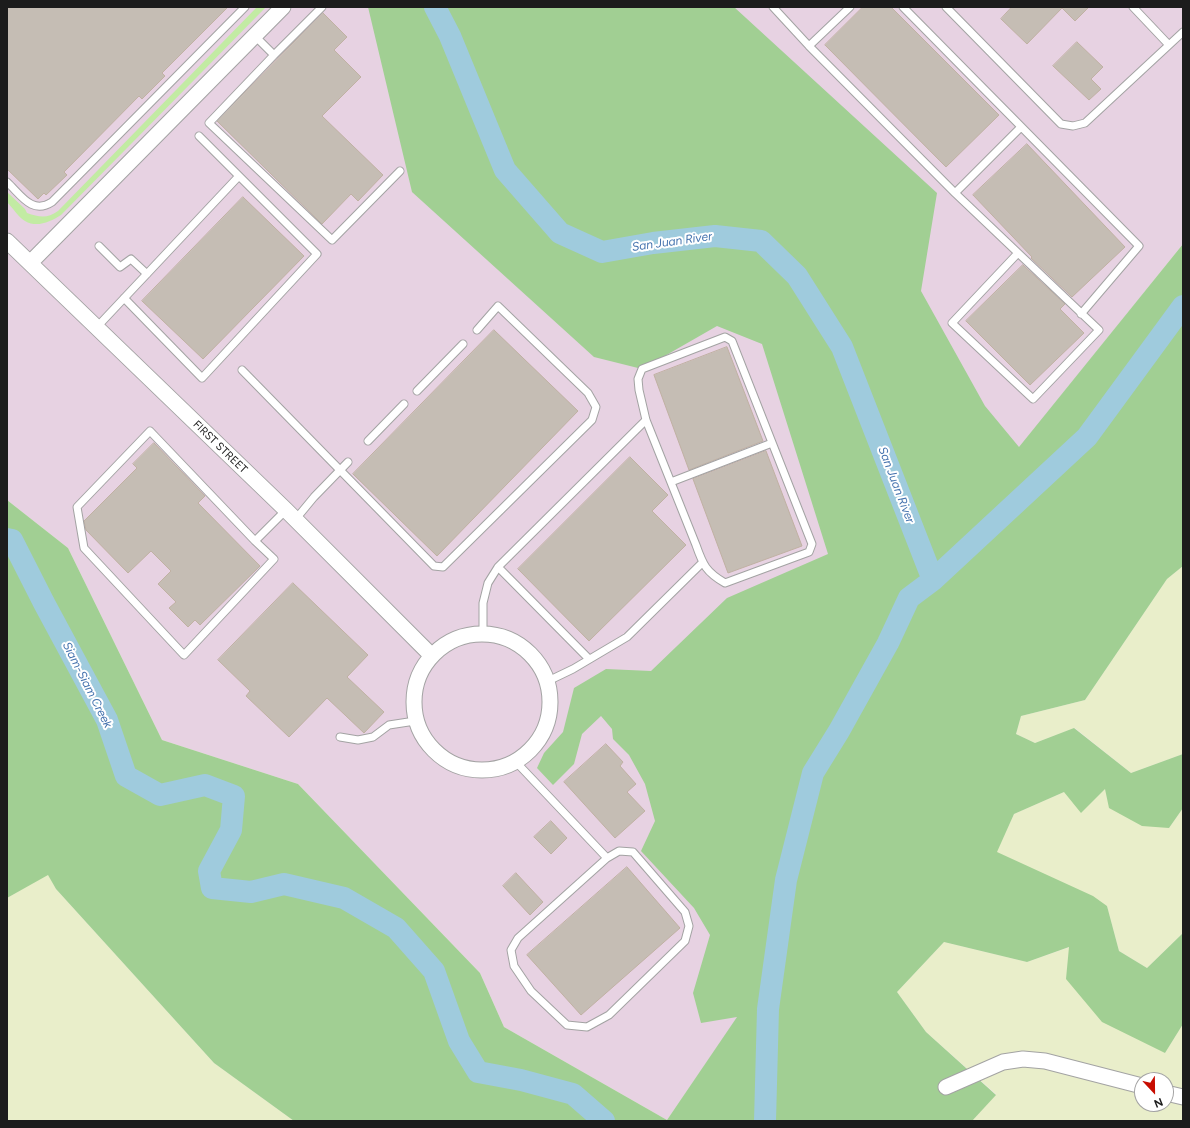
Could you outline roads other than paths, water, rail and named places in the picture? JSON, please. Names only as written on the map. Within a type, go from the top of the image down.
[{"type":"street","points":[[30,263],[282,7]]},
{"type":"street","name":"FIRST STREET","points":[[7,241],[291,515],[431,655]]},
{"type":"street","points":[[483,632],[511,639],[534,656],[548,681],[550,712],[539,741],[516,762],[492,770],[467,769],[444,760],[426,744],[415,722],[414,686],[431,655],[454,638],[483,632]]},
{"type":"street","points":[[946,1087],[1003,1062],[1023,1059],[1045,1061],[1134,1084]]},
{"type":"lane","points":[[7,182],[31,205],[39,207],[45,206],[52,202],[245,7]]},
{"type":"lane","points":[[322,7],[274,54],[209,124],[332,240],[400,171]]},
{"type":"lane","points":[[773,7],[809,46],[955,193],[1099,330],[1033,399],[952,323],[1018,253]]},
{"type":"lane","points":[[809,46],[850,7]]},
{"type":"lane","points":[[902,7],[1139,246],[1081,314]]},
{"type":"lane","points":[[946,7],[1061,124],[1073,126],[1085,123],[1183,32]]},
{"type":"lane","points":[[1133,7],[1169,45]]},
{"type":"lane","points":[[255,36],[274,54]]},
{"type":"lane","points":[[955,193],[1021,126]]},
{"type":"lane","points":[[124,298],[202,378],[317,254],[198,136]]},
{"type":"lane","points":[[96,328],[239,176]]},
{"type":"lane","points":[[98,246],[120,267],[131,259],[147,274]]},
{"type":"lane","points":[[242,370],[434,566],[443,567],[592,420],[596,407],[588,393],[498,306],[477,330]]},
{"type":"lane","points":[[725,337],[732,341],[772,442],[812,544],[809,552],[725,583],[713,576],[702,563],[646,420],[638,379],[642,369],[725,337]]},
{"type":"lane","points":[[417,391],[463,344]]},
{"type":"lane","points":[[368,441],[404,404]]},
{"type":"lane","points":[[483,632],[483,604],[488,583],[498,567],[646,420]]},
{"type":"lane","points":[[150,431],[255,541],[274,558],[184,655],[84,548],[77,507],[150,431]]},
{"type":"lane","points":[[671,482],[772,442]]},
{"type":"lane","points":[[255,541],[314,497],[348,462]]},
{"type":"lane","points":[[548,681],[627,637],[702,563]]},
{"type":"lane","points":[[498,567],[589,659]]},
{"type":"lane","points":[[340,737],[358,740],[373,737],[389,726],[415,722]]},
{"type":"lane","points":[[516,762],[607,858]]},
{"type":"lane","points":[[619,851],[633,852],[685,912],[689,926],[685,941],[610,1015],[587,1027],[567,1025],[531,991],[514,966],[511,950],[518,938],[607,858],[619,851]]},
{"type":"waterway","name":"San Juan River","points":[[435,7],[450,36],[505,170],[560,233],[602,252],[653,243],[715,236],[761,241],[797,276],[842,347],[933,580]]},
{"type":"waterway","points":[[765,1121],[768,1009],[786,880],[813,773],[839,731],[888,643],[909,598],[933,580],[1087,437],[1183,306]]},
{"type":"waterway","name":"Siam-Siam Creek","points":[[7,539],[12,540],[107,720],[126,776],[160,795],[205,785],[234,796],[231,830],[209,871],[212,888],[251,892],[284,884],[344,898],[396,928],[434,971],[459,1041],[478,1072],[521,1080],[573,1094],[604,1121]]}]
